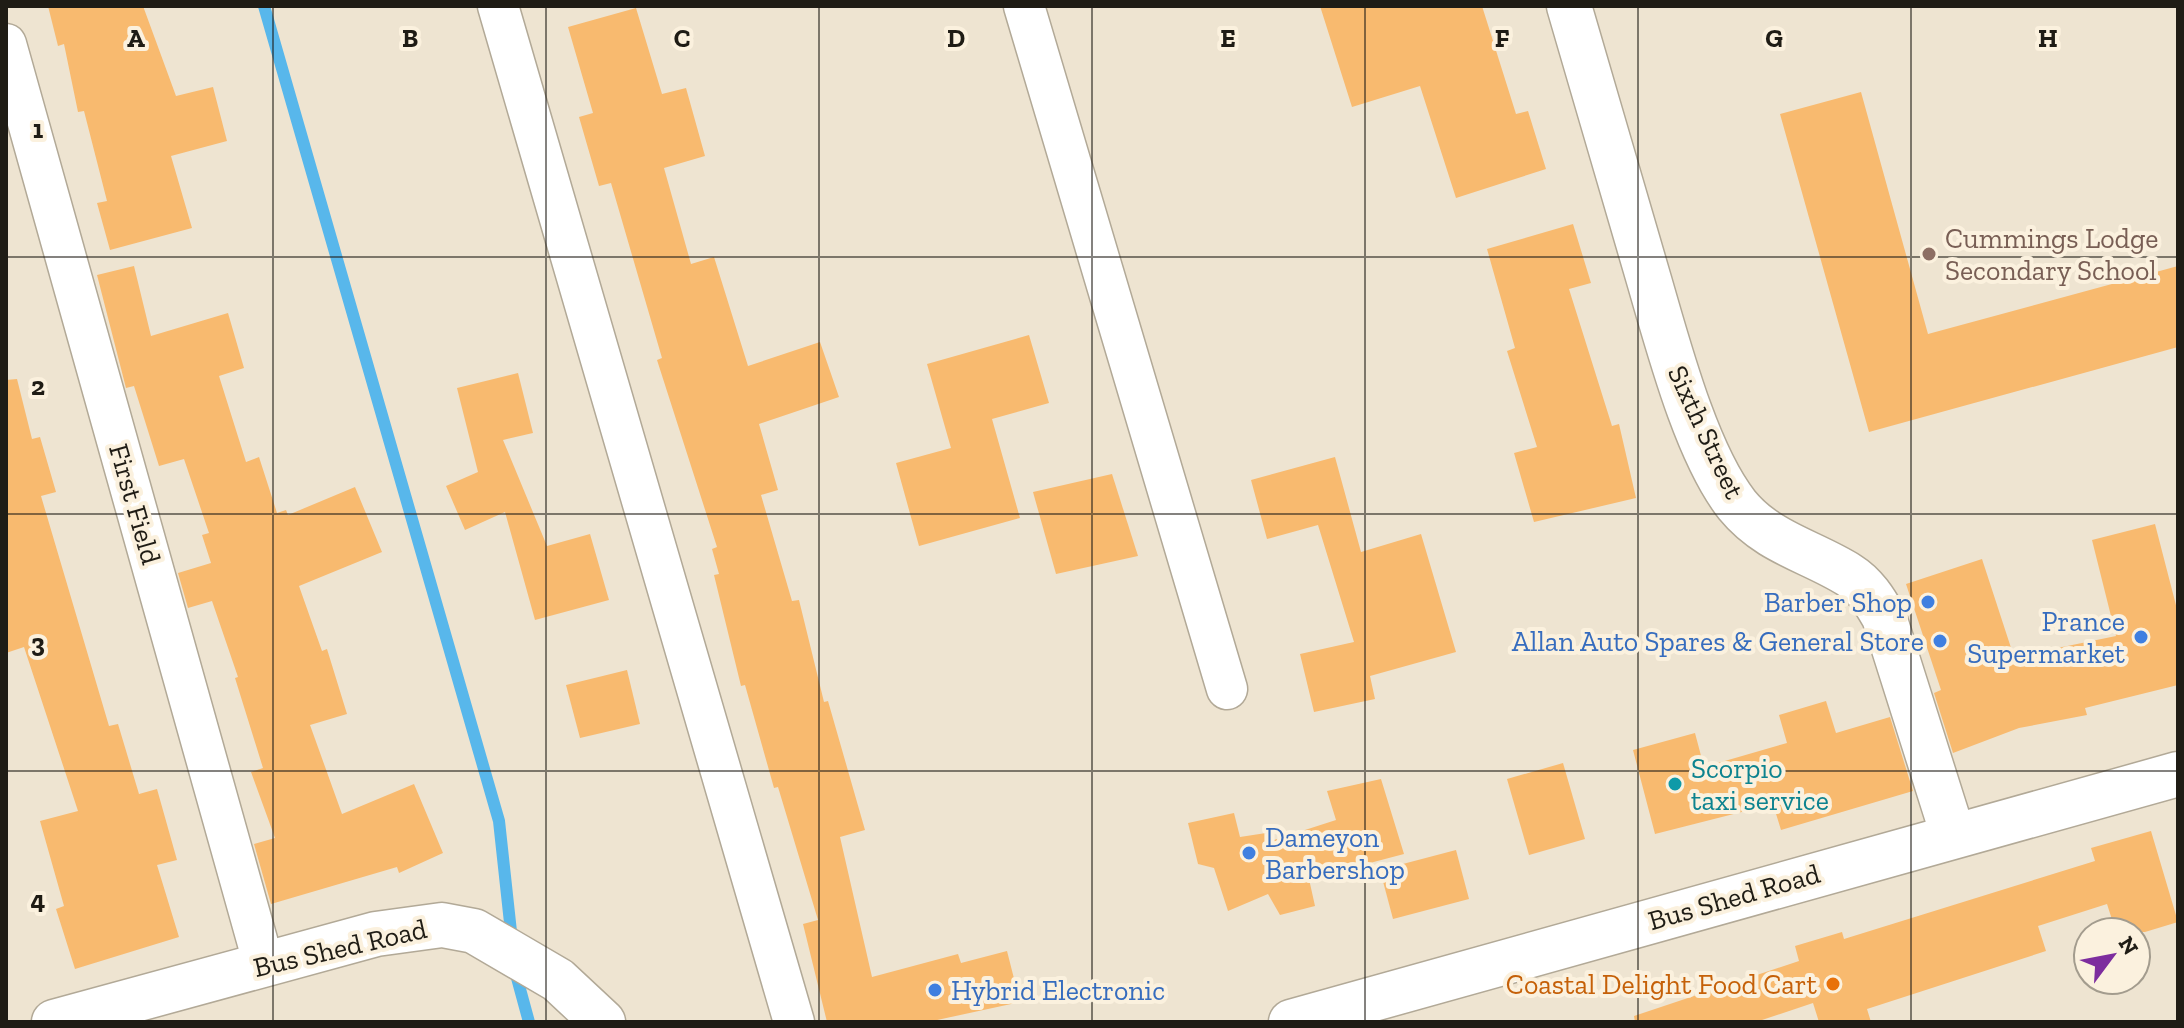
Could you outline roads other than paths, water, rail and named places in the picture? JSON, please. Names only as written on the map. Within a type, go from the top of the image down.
[{"type":"street","points":[[498,6],[794,1022]]},
{"type":"street","points":[[1024,6],[1227,689]]},
{"type":"street","name":"Sixth Street","points":[[1569,6],[1672,361],[1710,455],[1736,504],[1758,528],[1801,553],[1849,575],[1875,601],[1884,617],[1953,835]]},
{"type":"street","name":"First Field","points":[[6,44],[264,965]]},
{"type":"street","name":"Bus Shed Road","points":[[1291,1022],[2178,774]]},
{"type":"street","name":"Bus Shed Road","points":[[54,1022],[376,934],[442,925],[474,931],[558,980],[603,1022]]},
{"type":"waterway","points":[[264,6],[499,821],[512,941]]},
{"type":"waterway","points":[[514,967],[529,1022]]},
{"type":"place","name":"Cummings Lodge Secondary School","points":[[1929,254]]},
{"type":"place","name":"Barber Shop","points":[[1928,602]]},
{"type":"place","name":"Prance Supermarket","points":[[2141,637]]},
{"type":"place","name":"Allan Auto Spares & General Store","points":[[1940,641]]},
{"type":"place","name":"Scorpio taxi service","points":[[1675,784]]},
{"type":"place","name":"Dameyon Barbershop","points":[[1249,853]]},
{"type":"place","name":"Coastal Delight Food Cart","points":[[1833,984]]},
{"type":"place","name":"Hybrid Electronic","points":[[935,990]]}]
